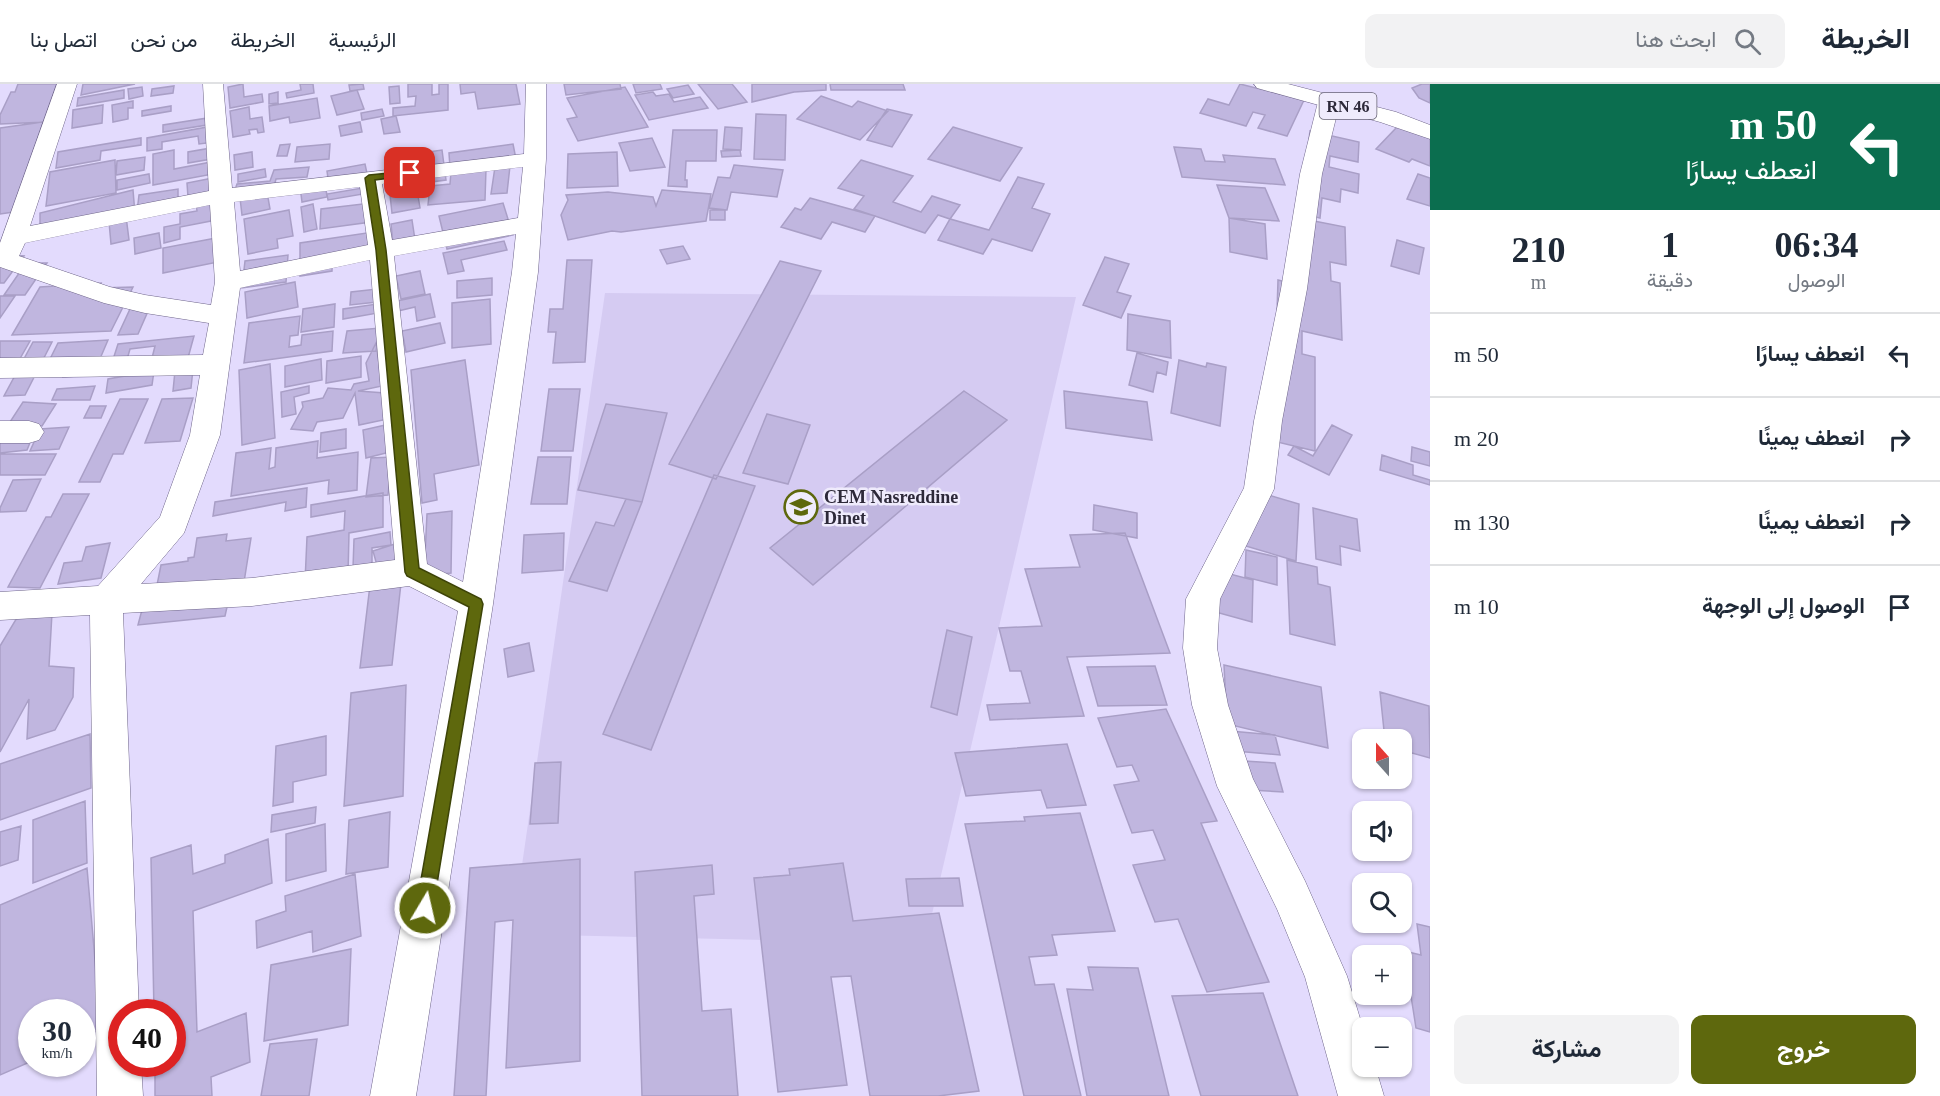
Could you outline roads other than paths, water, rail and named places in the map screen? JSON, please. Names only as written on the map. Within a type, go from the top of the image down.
[{"type":"street","points":[[7,251],[67,84]]},
{"type":"street","points":[[120,1096],[106,601],[173,524],[205,435],[228,282],[213,84]]},
{"type":"street","points":[[393,1096],[476,604],[525,272],[535,159],[536,84]]},
{"type":"street","name":"RN 46","points":[[1264,84],[1324,93],[1430,117]]},
{"type":"street","points":[[1324,93],[1294,289],[1268,421],[1259,489],[1203,599],[1200,648],[1210,705],[1236,786],[1291,895],[1326,976],[1360,1096]]},
{"type":"street","name":"RN 46","points":[[1324,93],[1430,132]]},
{"type":"street","points":[[7,251],[221,196],[535,159]]},
{"type":"street","points":[[369,178],[381,250],[412,572]]},
{"type":"street","points":[[228,282],[381,250],[528,224]]},
{"type":"street","points":[[7,251],[104,294],[145,304],[224,316]]},
{"type":"street","points":[[0,368],[216,365]]},
{"type":"street","points":[[4,610],[252,591],[412,572],[476,604]]},
{"type":"place","name":"CEM Nasreddine Dinet","points":[[801,507]]}]
